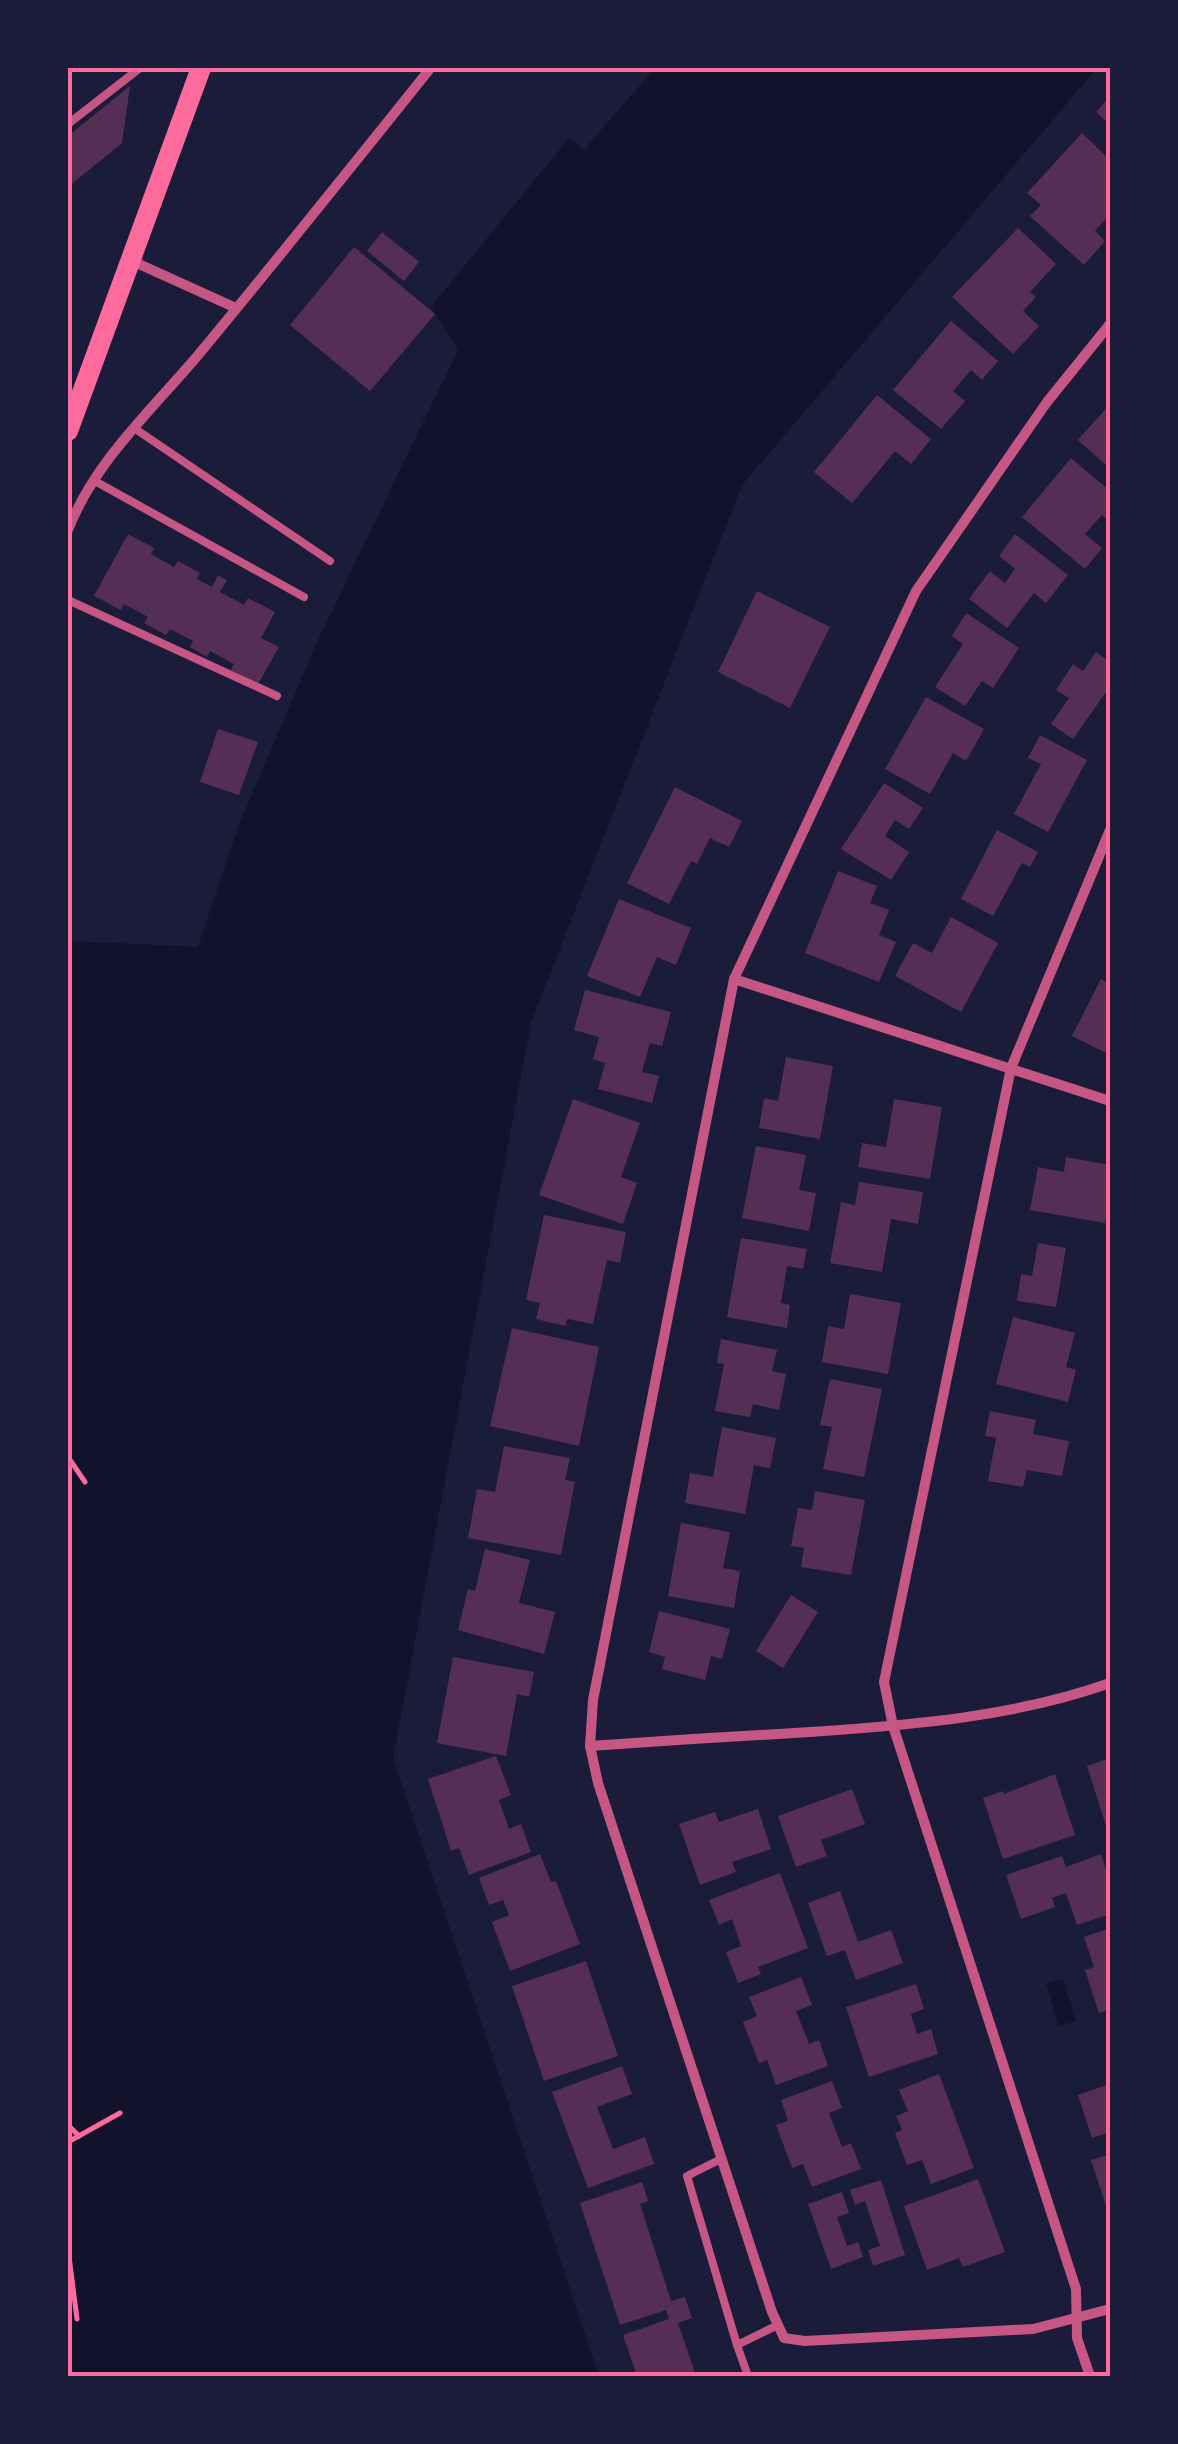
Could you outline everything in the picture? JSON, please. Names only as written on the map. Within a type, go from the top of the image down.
[{"type":"main road","points":[[68,431],[201,68]]},
{"type":"street","points":[[68,530],[93,480],[429,70]]},
{"type":"street","points":[[130,260],[236,308]]},
{"type":"street","points":[[1110,324],[1047,402],[916,590],[734,979],[593,1700],[590,1746],[598,1783],[721,2159],[784,2338],[806,2341],[1032,2329],[1110,2309]]},
{"type":"street","points":[[1090,2376],[1077,2338],[1076,2289],[893,1726],[884,1682],[1010,1068],[1110,830]]},
{"type":"street","points":[[734,979],[1110,1101]]},
{"type":"street","points":[[590,1746],[893,1726],[984,1715],[1066,1699],[1110,1683]]},
{"type":"lane","points":[[68,124],[140,68]]},
{"type":"lane","points":[[134,428],[330,561]]},
{"type":"lane","points":[[93,480],[304,597]]},
{"type":"lane","points":[[68,600],[277,696]]},
{"type":"lane","points":[[721,2159],[687,2176],[748,2376]]},
{"type":"lane","points":[[736,2345],[778,2325]]},
{"type":"path","points":[[68,1458],[85,1482]]},
{"type":"path","points":[[68,2142],[120,2113]]},
{"type":"path","points":[[68,2125],[79,2136]]},
{"type":"path","points":[[69,2256],[77,2319]]},
{"type":"shaded area","points":[[655,68],[1097,68],[742,485],[531,1022],[393,1758],[599,2376],[68,2376],[68,941],[198,947],[240,822],[318,640],[458,350],[431,307],[569,138],[584,150]]},
{"type":"shaded area","points":[[1063,1979],[1076,2021],[1059,2026],[1046,1984]]},
{"type":"building","points":[[130,86],[122,143],[68,187],[68,136]]},
{"type":"building","points":[[1110,96],[1110,125],[1096,112]]},
{"type":"building","points":[[1082,133],[1110,160],[1110,214],[1095,231],[1105,241],[1084,265],[1030,216],[1041,205],[1027,193]]},
{"type":"building","points":[[1018,228],[1056,264],[1030,292],[1036,297],[1023,311],[1039,326],[1013,354],[952,297]]},
{"type":"building","points":[[382,232],[419,262],[404,281],[367,251]]},
{"type":"building","points":[[354,247],[435,314],[370,391],[290,325]]},
{"type":"building","points":[[951,321],[998,361],[982,380],[971,370],[953,391],[965,401],[941,429],[893,390]]},
{"type":"building","points":[[877,395],[931,439],[911,464],[895,451],[852,503],[814,472]]},
{"type":"building","points":[[1110,404],[1110,462],[1107,466],[1078,440]]},
{"type":"building","points":[[1071,458],[1110,491],[1110,522],[1102,515],[1085,534],[1102,548],[1085,569],[1022,517]]},
{"type":"building","points":[[128,534],[154,548],[151,554],[174,567],[178,561],[200,573],[197,579],[212,587],[218,575],[227,580],[220,592],[244,605],[248,598],[275,612],[261,638],[279,647],[258,684],[231,670],[234,664],[210,651],[207,657],[190,647],[193,641],[170,629],[166,635],[144,623],[148,617],[124,604],[121,610],[94,596]]},
{"type":"building","points":[[1015,534],[1068,575],[1046,603],[1034,593],[1007,628],[969,599],[990,571],[1005,583],[1015,569],[999,556]]},
{"type":"building","points":[[757,591],[830,627],[790,708],[718,672]]},
{"type":"building","points":[[966,613],[1019,648],[993,688],[982,681],[965,706],[935,687],[963,644],[952,636]]},
{"type":"building","points":[[1096,652],[1110,662],[1110,695],[1106,692],[1073,739],[1051,724],[1069,698],[1056,690],[1073,664],[1083,671]]},
{"type":"building","points":[[926,697],[984,729],[966,761],[953,753],[930,794],[885,769]]},
{"type":"building","points":[[218,729],[258,742],[239,795],[200,782]]},
{"type":"building","points":[[1040,735],[1087,760],[1048,832],[1014,814],[1041,764],[1028,758]]},
{"type":"building","points":[[884,783],[923,808],[909,829],[895,820],[885,836],[909,852],[891,880],[841,849]]},
{"type":"building","points":[[675,787],[742,821],[729,847],[710,838],[697,864],[691,861],[669,904],[627,883]]},
{"type":"building","points":[[997,830],[1038,852],[1030,867],[1022,863],[993,916],[961,899]]},
{"type":"building","points":[[838,871],[877,886],[870,903],[889,910],[879,935],[896,942],[879,982],[805,953]]},
{"type":"building","points":[[619,899],[691,928],[676,965],[657,957],[640,997],[587,976]]},
{"type":"building","points":[[951,917],[998,943],[961,1012],[895,976],[913,943],[932,953]]},
{"type":"building","points":[[1101,979],[1110,984],[1110,1055],[1072,1036]]},
{"type":"building","points":[[585,990],[671,1012],[662,1046],[650,1043],[642,1072],[659,1076],[652,1103],[598,1089],[605,1063],[593,1059],[599,1037],[574,1030]]},
{"type":"building","points":[[786,1057],[833,1066],[820,1139],[759,1128],[764,1098],[778,1101]]},
{"type":"building","points":[[573,1099],[640,1123],[621,1177],[637,1183],[623,1224],[539,1195]]},
{"type":"building","points":[[894,1099],[942,1107],[930,1179],[858,1167],[862,1143],[886,1147]]},
{"type":"building","points":[[756,1146],[806,1155],[799,1190],[816,1193],[809,1231],[742,1218]]},
{"type":"building","points":[[1066,1157],[1110,1165],[1105,1223],[1030,1210],[1038,1167],[1064,1172]]},
{"type":"building","points":[[859,1182],[923,1192],[918,1224],[891,1219],[882,1272],[830,1263],[841,1202],[855,1205]]},
{"type":"building","points":[[544,1215],[626,1232],[620,1263],[607,1260],[593,1324],[567,1319],[566,1326],[536,1319],[540,1303],[526,1300]]},
{"type":"building","points":[[741,1238],[807,1249],[803,1269],[787,1266],[781,1303],[790,1305],[787,1328],[727,1317]]},
{"type":"building","points":[[1038,1243],[1066,1248],[1056,1307],[1017,1301],[1021,1274],[1032,1276]]},
{"type":"building","points":[[850,1294],[901,1303],[888,1374],[822,1362],[828,1326],[844,1329]]},
{"type":"building","points":[[1013,1317],[1075,1333],[1066,1367],[1076,1370],[1068,1402],[996,1384]]},
{"type":"building","points":[[512,1328],[599,1347],[579,1446],[490,1426]]},
{"type":"building","points":[[721,1339],[777,1350],[772,1371],[786,1374],[779,1410],[753,1404],[750,1417],[715,1411],[724,1364],[717,1363]]},
{"type":"building","points":[[830,1379],[882,1389],[864,1477],[823,1469],[832,1427],[820,1425]]},
{"type":"building","points":[[990,1411],[1036,1420],[1033,1434],[1069,1441],[1062,1476],[1027,1470],[1023,1487],[988,1481],[996,1438],[985,1436]]},
{"type":"building","points":[[722,1427],[776,1438],[770,1468],[754,1465],[745,1514],[685,1503],[690,1473],[713,1477]]},
{"type":"building","points":[[504,1446],[570,1458],[565,1480],[575,1482],[561,1555],[468,1538],[477,1489],[495,1492]]},
{"type":"building","points":[[815,1491],[865,1500],[851,1575],[801,1567],[804,1548],[791,1546],[798,1508],[812,1510]]},
{"type":"building","points":[[681,1523],[730,1532],[723,1568],[740,1571],[734,1608],[668,1596]]},
{"type":"building","points":[[485,1549],[530,1560],[519,1603],[555,1612],[544,1654],[458,1630],[468,1589],[475,1591]]},
{"type":"building","points":[[791,1595],[818,1612],[783,1668],[756,1651]]},
{"type":"building","points":[[659,1611],[730,1629],[722,1659],[711,1656],[705,1680],[662,1669],[665,1657],[649,1652]]},
{"type":"building","points":[[453,1657],[534,1672],[529,1697],[517,1694],[506,1756],[437,1743]]},
{"type":"building","points":[[496,1756],[511,1795],[499,1800],[509,1829],[521,1824],[531,1852],[469,1875],[459,1848],[451,1851],[428,1779]]},
{"type":"building","points":[[1110,1758],[1110,1828],[1107,1829],[1087,1766]]},
{"type":"building","points":[[1055,1774],[1075,1835],[1003,1859],[983,1798]]},
{"type":"building","points":[[852,1789],[865,1824],[821,1840],[827,1856],[796,1867],[778,1816]]},
{"type":"building","points":[[758,1809],[771,1849],[732,1862],[736,1872],[700,1885],[679,1824],[715,1812],[719,1822]]},
{"type":"building","points":[[540,1854],[551,1882],[556,1881],[580,1944],[510,1971],[492,1922],[509,1915],[503,1900],[489,1905],[479,1878]]},
{"type":"building","points":[[1101,1854],[1110,1882],[1110,1914],[1077,1925],[1066,1893],[1052,1898],[1055,1907],[1021,1919],[1006,1875],[1062,1856],[1066,1867]]},
{"type":"building","points":[[780,1873],[808,1948],[758,1967],[761,1974],[738,1983],[726,1952],[741,1946],[732,1919],[719,1925],[709,1900]]},
{"type":"building","points":[[840,1891],[858,1942],[891,1930],[903,1963],[856,1980],[845,1950],[827,1956],[808,1903]]},
{"type":"building","points":[[1110,1928],[1110,2017],[1108,2010],[1099,2013],[1085,1970],[1094,1967],[1084,1937]]},
{"type":"building","points":[[586,1961],[618,2056],[544,2081],[512,1986]]},
{"type":"building","points":[[801,1977],[812,2005],[796,2011],[809,2044],[819,2040],[828,2066],[776,2085],[767,2060],[759,2063],[743,2022],[757,2016],[749,1997]]},
{"type":"building","points":[[916,1984],[924,2009],[911,2014],[917,2034],[931,2029],[938,2054],[869,2077],[846,2007]]},
{"type":"building","points":[[622,2066],[632,2094],[597,2107],[613,2149],[645,2137],[654,2164],[588,2188],[552,2092]]},
{"type":"building","points":[[939,2074],[974,2168],[931,2184],[922,2160],[907,2165],[895,2133],[902,2130],[896,2116],[908,2111],[899,2090]]},
{"type":"building","points":[[832,2081],[842,2108],[829,2113],[842,2147],[851,2143],[861,2169],[812,2187],[803,2164],[792,2168],[776,2125],[788,2121],[781,2100]]},
{"type":"building","points":[[1110,2084],[1110,2132],[1092,2138],[1078,2095]]},
{"type":"building","points":[[1110,2154],[1110,2218],[1091,2160]]},
{"type":"building","points":[[978,2179],[1005,2252],[963,2267],[959,2258],[927,2270],[904,2206]]},
{"type":"building","points":[[881,2180],[905,2255],[873,2266],[868,2250],[880,2246],[865,2201],[855,2205],[850,2190]]},
{"type":"building","points":[[642,2182],[648,2201],[640,2204],[671,2301],[685,2297],[692,2318],[678,2323],[696,2376],[637,2376],[623,2335],[669,2319],[666,2310],[620,2325],[580,2203]]},
{"type":"building","points":[[842,2192],[849,2213],[837,2217],[847,2246],[858,2242],[863,2257],[831,2269],[808,2204]]}]
